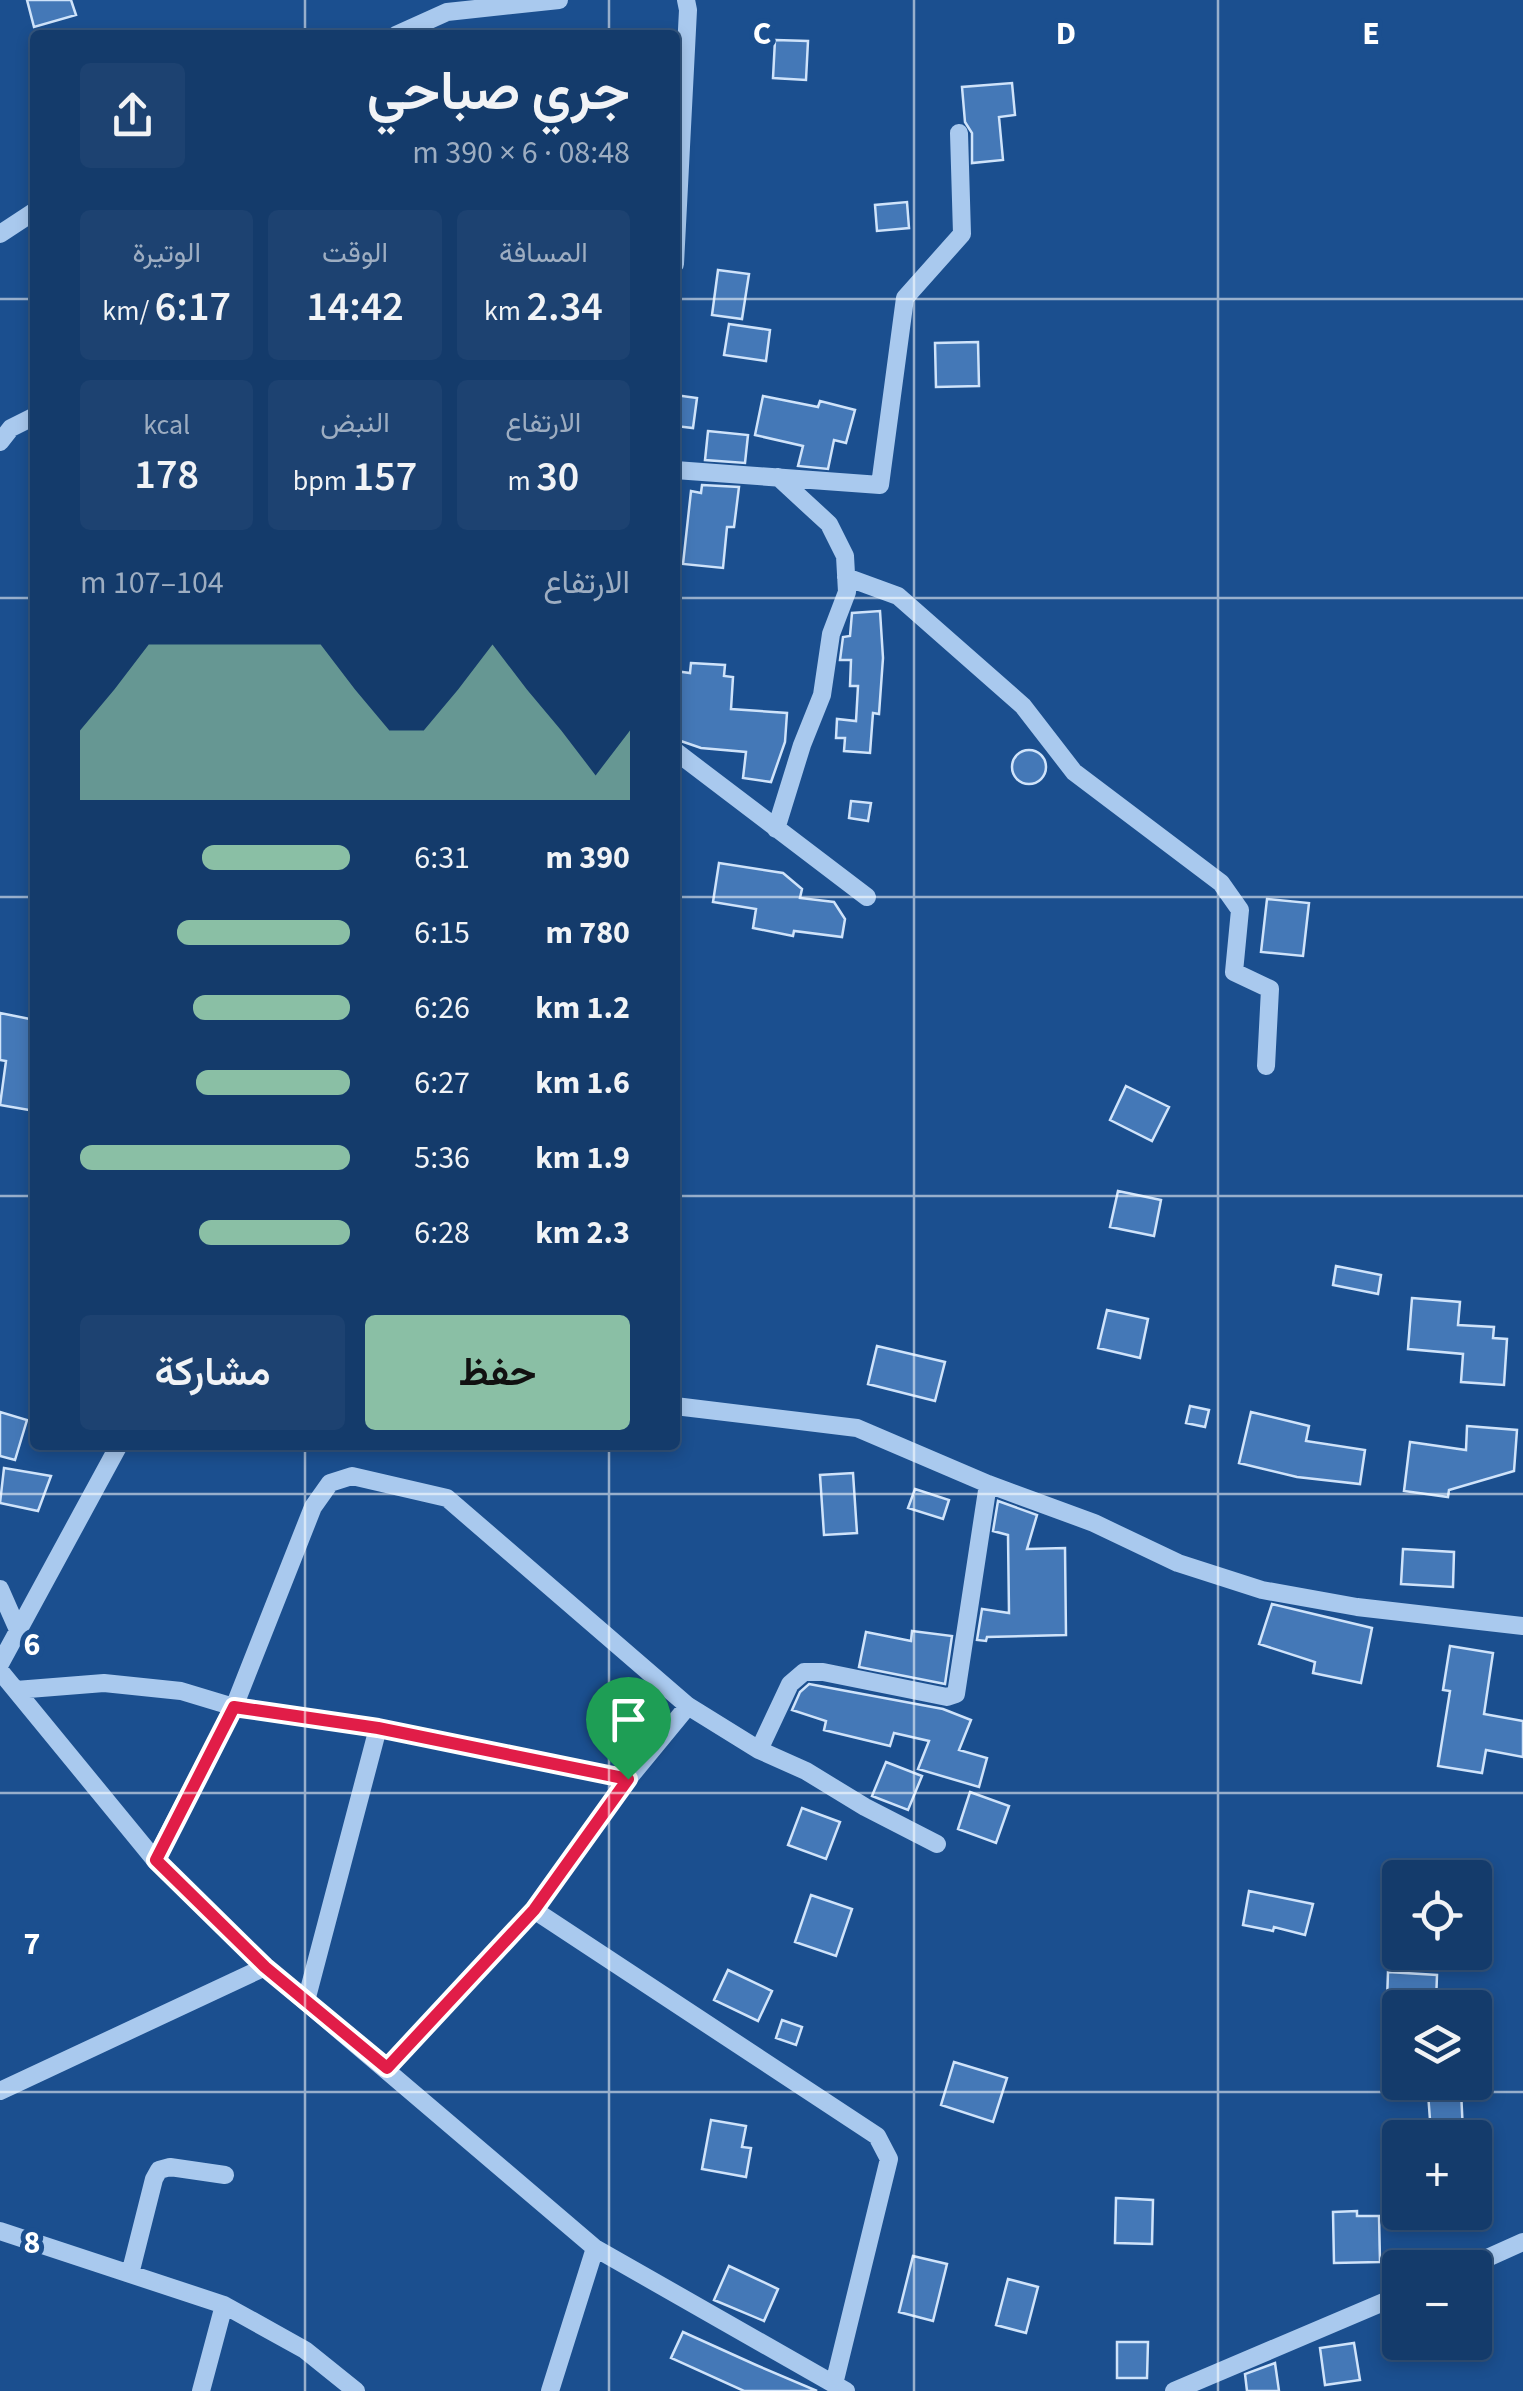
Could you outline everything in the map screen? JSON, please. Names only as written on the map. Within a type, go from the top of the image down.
[{"type":"street","points":[[406,30],[453,6],[559,0]]},
{"type":"street","points":[[680,154],[686,0]]},
{"type":"street","points":[[680,470],[880,485],[905,298],[962,234],[959,133]]},
{"type":"street","points":[[0,234],[30,214]]},
{"type":"street","points":[[0,442],[10,428],[30,418]]},
{"type":"street","points":[[776,829],[822,695],[832,634],[847,592],[845,556],[830,524],[778,478]]},
{"type":"street","points":[[846,577],[898,596],[1023,706],[1074,772],[1220,883],[1240,910],[1234,972],[1270,989],[1266,1066]]},
{"type":"street","points":[[680,755],[866,898]]},
{"type":"street","points":[[680,1407],[858,1428],[988,1484],[1094,1523],[1178,1563],[1262,1590],[1523,1626]]},
{"type":"street","points":[[116,1450],[0,1668],[16,1690],[156,1860],[265,1967],[595,2248],[840,2388],[888,2158],[885,2148],[876,2136],[534,1910]]},
{"type":"street","points":[[156,1860],[234,1707],[313,1507],[330,1482],[352,1476],[447,1498],[688,1706],[760,1750],[806,1771],[937,1844]]},
{"type":"street","points":[[760,1750],[790,1684],[804,1672],[823,1672],[947,1698],[956,1694],[988,1484]]},
{"type":"street","points":[[0,1590],[18,1630]]},
{"type":"street","points":[[16,1690],[104,1684],[180,1691],[234,1707],[378,1728],[628,1779]]},
{"type":"street","points":[[387,2068],[534,1910],[628,1779],[688,1706]]},
{"type":"street","points":[[306,2001],[378,1728]]},
{"type":"street","points":[[0,2091],[265,1967]]},
{"type":"street","points":[[130,2274],[159,2170],[170,2166],[225,2176]]},
{"type":"street","points":[[0,2231],[224,2305],[305,2350],[356,2391]]},
{"type":"street","points":[[1492,2256],[1523,2242]]},
{"type":"street","points":[[550,2391],[595,2248]]},
{"type":"street","points":[[1174,2391],[1382,2303]]},
{"type":"street","points":[[201,2391],[224,2305]]},
{"type":"building","points":[[27,0],[71,0],[76,15],[34,27]]},
{"type":"building","points":[[775,40],[808,41],[806,80],[773,78]]},
{"type":"building","points":[[1012,83],[1015,115],[999,117],[1003,160],[972,163],[972,133],[965,122],[962,87]]},
{"type":"building","points":[[907,202],[909,228],[877,231],[875,205]]},
{"type":"building","points":[[718,270],[749,274],[742,319],[712,315]]},
{"type":"building","points":[[729,324],[770,330],[766,361],[724,355]]},
{"type":"building","points":[[978,342],[979,386],[936,387],[935,343]]},
{"type":"building","points":[[680,396],[697,398],[693,428],[680,427]]},
{"type":"building","points":[[763,396],[818,407],[820,401],[855,410],[846,443],[834,440],[828,469],[798,466],[803,446],[755,435]]},
{"type":"building","points":[[708,431],[748,435],[745,463],[705,460]]},
{"type":"building","points":[[702,485],[739,487],[734,527],[727,527],[723,568],[683,564],[691,491],[701,493]]},
{"type":"building","points":[[880,611],[883,658],[879,714],[873,713],[870,753],[844,751],[845,738],[836,738],[837,719],[856,721],[858,686],[850,686],[851,660],[840,660],[843,637],[850,636],[852,613]]},
{"type":"building","points":[[691,663],[725,665],[724,676],[733,677],[731,709],[787,713],[785,742],[771,782],[743,778],[746,752],[701,748],[680,741],[680,672],[690,673]]},
{"type":"building","points":[[1029,750],[1041,755],[1046,767],[1041,779],[1029,784],[1017,779],[1012,767],[1017,755]]},
{"type":"building","points":[[851,801],[871,803],[868,821],[849,818]]},
{"type":"building","points":[[719,863],[783,873],[802,889],[800,898],[834,902],[845,919],[842,937],[794,931],[793,936],[753,928],[756,909],[713,902]]},
{"type":"building","points":[[1267,899],[1309,903],[1303,956],[1261,952]]},
{"type":"building","points":[[0,1013],[30,1019],[30,1110],[0,1105],[6,1061],[0,1060]]},
{"type":"building","points":[[1126,1086],[1169,1107],[1152,1141],[1110,1120]]},
{"type":"building","points":[[1118,1191],[1161,1200],[1154,1236],[1110,1227]]},
{"type":"building","points":[[1336,1266],[1381,1275],[1378,1294],[1333,1285]]},
{"type":"building","points":[[1412,1298],[1460,1302],[1458,1325],[1494,1327],[1493,1338],[1507,1339],[1504,1385],[1461,1382],[1463,1354],[1408,1349]]},
{"type":"building","points":[[1107,1310],[1148,1319],[1140,1358],[1098,1348]]},
{"type":"building","points":[[877,1346],[945,1362],[935,1401],[868,1384]]},
{"type":"building","points":[[1190,1406],[1209,1410],[1205,1427],[1186,1423]]},
{"type":"building","points":[[0,1412],[27,1420],[15,1460],[0,1456]]},
{"type":"building","points":[[1251,1412],[1309,1426],[1306,1441],[1365,1450],[1360,1484],[1297,1477],[1239,1463]]},
{"type":"building","points":[[1467,1426],[1517,1430],[1514,1471],[1449,1490],[1448,1497],[1404,1491],[1410,1442],[1466,1450]]},
{"type":"building","points":[[4,1468],[51,1476],[38,1511],[0,1503]]},
{"type":"building","points":[[853,1473],[857,1533],[824,1535],[820,1475]]},
{"type":"building","points":[[915,1489],[949,1500],[943,1519],[908,1508]]},
{"type":"building","points":[[998,1501],[1037,1515],[1027,1549],[1065,1548],[1066,1635],[977,1640],[982,1609],[1009,1613],[1008,1535],[993,1531]]},
{"type":"building","points":[[1403,1549],[1454,1552],[1453,1587],[1401,1584]]},
{"type":"building","points":[[1272,1604],[1372,1628],[1361,1683],[1313,1673],[1315,1662],[1259,1644]]},
{"type":"building","points":[[912,1631],[952,1636],[945,1684],[859,1667],[866,1632],[911,1641]]},
{"type":"building","points":[[1450,1646],[1493,1653],[1484,1714],[1523,1721],[1523,1757],[1486,1750],[1482,1773],[1438,1766],[1450,1691],[1443,1690]]},
{"type":"building","points":[[809,1684],[943,1709],[971,1720],[959,1750],[987,1758],[979,1787],[918,1769],[929,1741],[894,1733],[890,1746],[824,1730],[826,1721],[792,1710],[800,1692]]},
{"type":"building","points":[[886,1762],[922,1776],[908,1810],[872,1796]]},
{"type":"building","points":[[970,1792],[1009,1806],[996,1843],[958,1829]]},
{"type":"building","points":[[802,1808],[840,1822],[826,1859],[788,1845]]},
{"type":"building","points":[[1249,1891],[1313,1904],[1305,1935],[1243,1925]]},
{"type":"building","points":[[811,1895],[852,1909],[836,1956],[795,1942]]},
{"type":"building","points":[[728,1970],[772,1991],[758,2021],[714,2000]]},
{"type":"building","points":[[1388,1972],[1437,1975],[1436,1990],[1387,1990]]},
{"type":"building","points":[[782,2020],[802,2027],[796,2045],[776,2038]]},
{"type":"building","points":[[954,2062],[1007,2078],[993,2122],[941,2105]]},
{"type":"building","points":[[1429,2100],[1461,2100],[1462,2120],[1430,2120]]},
{"type":"building","points":[[711,2120],[746,2126],[742,2147],[751,2148],[746,2177],[702,2169]]},
{"type":"building","points":[[1116,2198],[1153,2200],[1152,2244],[1115,2243]]},
{"type":"building","points":[[1357,2211],[1357,2216],[1379,2216],[1380,2262],[1334,2263],[1333,2212]]},
{"type":"building","points":[[913,2256],[947,2264],[933,2321],[899,2312]]},
{"type":"building","points":[[729,2266],[778,2289],[764,2321],[714,2300]]},
{"type":"building","points":[[1008,2279],[1038,2287],[1026,2333],[996,2325]]},
{"type":"building","points":[[683,2332],[817,2391],[744,2391],[671,2358]]},
{"type":"building","points":[[1117,2342],[1148,2342],[1147,2378],[1117,2378]]},
{"type":"building","points":[[1354,2343],[1360,2380],[1325,2385],[1320,2348]]},
{"type":"building","points":[[1275,2363],[1279,2391],[1247,2391],[1245,2374]]},
{"type":"route","points":[[234,1707],[378,1728],[628,1779],[534,1910],[387,2068],[265,1967],[156,1860],[234,1707]]}]
